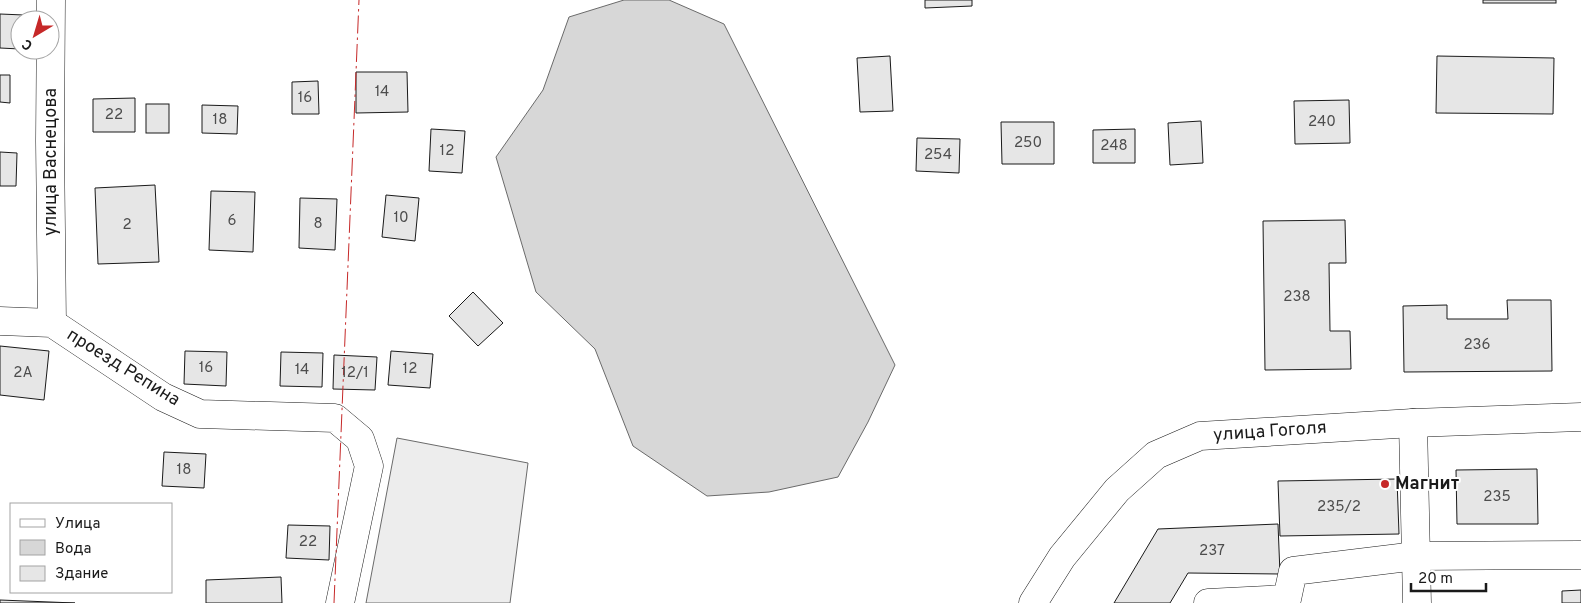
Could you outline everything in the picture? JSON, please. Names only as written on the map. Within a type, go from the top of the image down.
[{"type":"street","name":"улица Васнецова","points":[[51,0],[52,323]]},
{"type":"street","name":"проезд Репина","points":[[0,321],[52,323],[162,397],[200,414],[335,418],[360,438],[369,466],[340,603]]},
{"type":"street","name":"улица Гоголя","points":[[1033,603],[1062,557],[1117,490],[1156,455],[1200,436],[1413,423],[1581,417]]},
{"type":"street","points":[[1413,423],[1417,603]]},
{"type":"street","points":[[1208,603],[1287,599],[1293,571],[1416,556],[1581,555]]},
{"type":"shaded area","points":[[397,438],[528,463],[510,603],[366,603]]},
{"type":"water","points":[[624,0],[669,0],[724,24],[895,365],[868,422],[838,477],[769,492],[707,496],[633,446],[595,349],[536,292],[496,157],[543,90],[569,17]]},
{"type":"building","points":[[925,0],[972,0],[972,6],[925,8]]},
{"type":"building","points":[[1483,0],[1556,0],[1556,3],[1483,3]]},
{"type":"building","points":[[0,14],[10,14],[10,48],[0,48]]},
{"type":"building","points":[[890,56],[893,111],[860,112],[857,58]]},
{"type":"building","points":[[1437,56],[1554,58],[1553,114],[1436,113]]},
{"type":"building","points":[[356,72],[407,72],[408,112],[356,113]]},
{"type":"building","points":[[0,75],[10,75],[10,103],[0,102]]},
{"type":"building","points":[[318,81],[319,114],[292,114],[292,82]]},
{"type":"building","points":[[135,98],[135,132],[93,132],[93,99]]},
{"type":"building","points":[[1349,100],[1350,143],[1295,144],[1294,101]]},
{"type":"building","points":[[146,104],[169,104],[169,133],[146,133]]},
{"type":"building","points":[[202,105],[238,106],[237,134],[202,133]]},
{"type":"building","points":[[1201,121],[1203,163],[1170,165],[1168,123]]},
{"type":"building","points":[[1001,122],[1054,122],[1054,164],[1002,164]]},
{"type":"building","points":[[431,129],[465,131],[462,173],[429,171]]},
{"type":"building","points":[[1135,129],[1135,163],[1093,163],[1093,130]]},
{"type":"building","points":[[917,138],[960,139],[959,173],[916,171]]},
{"type":"building","points":[[0,152],[17,153],[16,186],[0,186]]},
{"type":"building","points":[[155,185],[159,262],[98,264],[95,188]]},
{"type":"building","points":[[211,191],[255,192],[253,252],[209,250]]},
{"type":"building","points":[[386,195],[419,198],[415,241],[382,237]]},
{"type":"building","points":[[300,198],[337,199],[335,250],[299,248]]},
{"type":"building","points":[[1345,220],[1346,263],[1329,263],[1330,331],[1350,331],[1351,369],[1265,370],[1263,221]]},
{"type":"building","points":[[473,292],[503,323],[478,346],[449,316]]},
{"type":"building","points":[[1507,300],[1551,300],[1552,371],[1404,372],[1403,306],[1447,305],[1447,319],[1508,319]]},
{"type":"building","points":[[0,346],[49,351],[44,400],[0,395]]},
{"type":"building","points":[[185,351],[227,352],[226,386],[184,384]]},
{"type":"building","points":[[391,351],[433,354],[430,388],[388,385]]},
{"type":"building","points":[[281,352],[323,353],[322,387],[280,386]]},
{"type":"building","points":[[334,355],[377,357],[375,390],[333,389]]},
{"type":"building","points":[[164,452],[206,454],[204,488],[162,486]]},
{"type":"building","points":[[1537,469],[1538,524],[1457,524],[1456,470]]},
{"type":"building","points":[[1397,479],[1399,534],[1280,536],[1278,481]]},
{"type":"building","points":[[1278,524],[1280,574],[1188,573],[1170,603],[1114,603],[1158,529]]},
{"type":"building","points":[[288,525],[330,526],[329,560],[286,558]]},
{"type":"building","points":[[281,577],[282,603],[206,603],[206,580]]},
{"type":"building","points":[[1581,590],[1581,603],[1562,603],[1562,591]]},
{"type":"building","points":[[0,600],[75,603],[0,603]]},
{"type":"power","points":[[334,603],[359,0]]},
{"type":"place","name":"Магнит","points":[[1385,484]]}]
